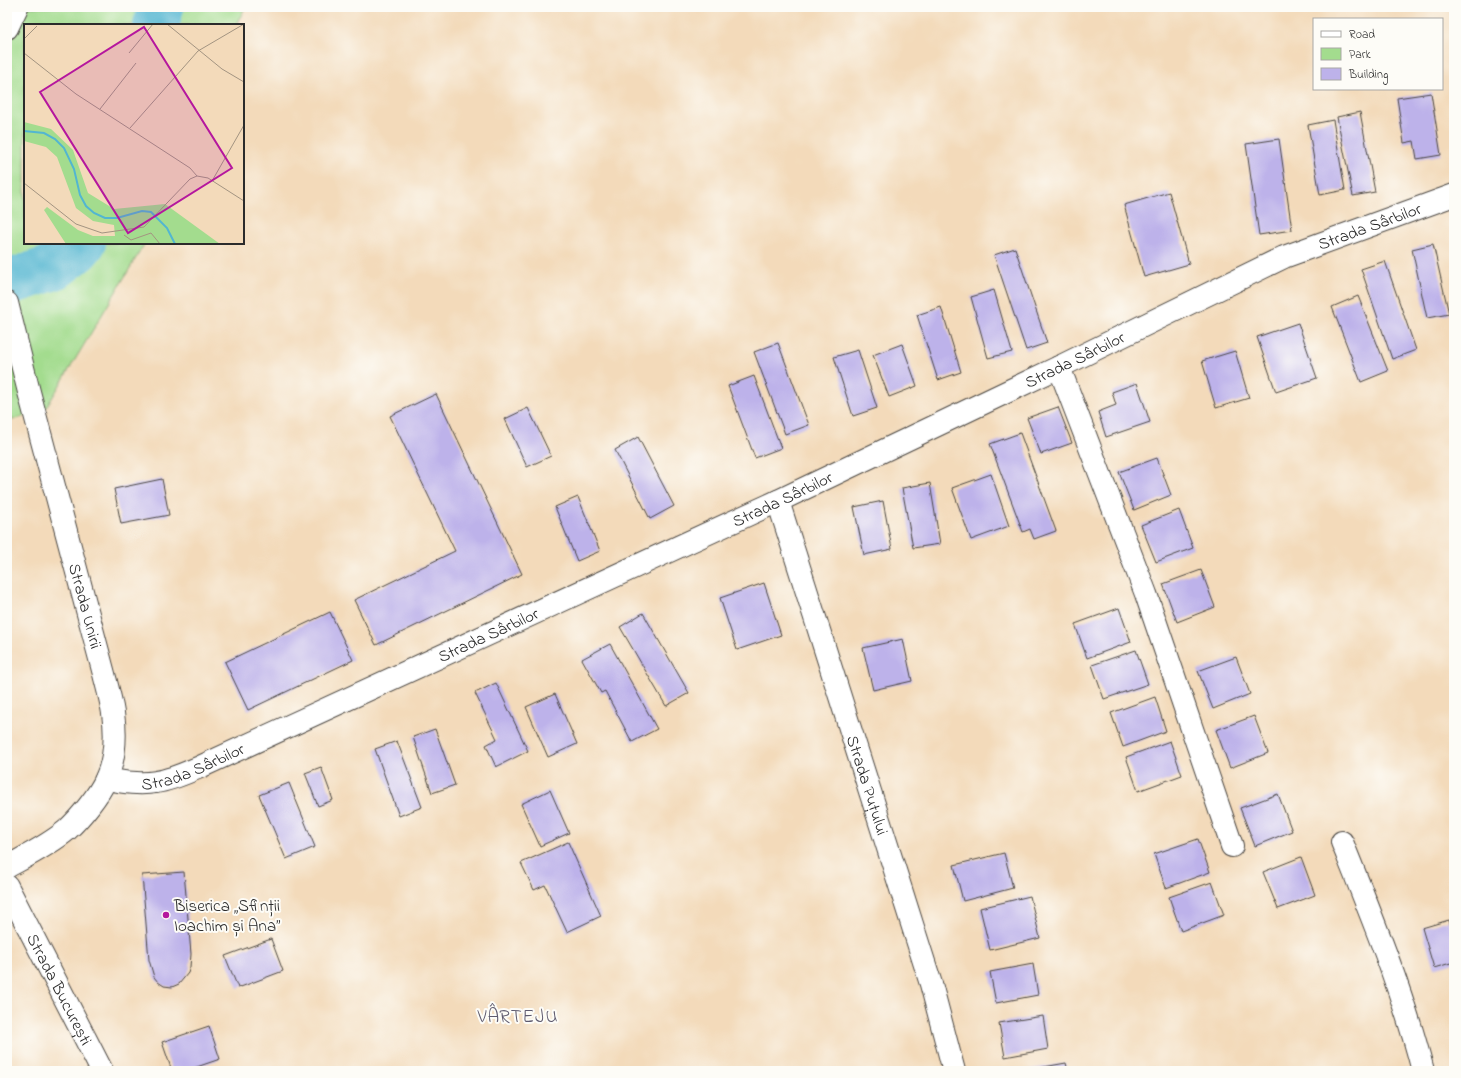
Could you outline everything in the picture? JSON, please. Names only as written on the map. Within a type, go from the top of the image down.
[{"type":"street","points":[[7,28],[17,7]]},
{"type":"street","name":"Strada Sârbilor","points":[[106,780],[130,783],[156,782],[186,773],[778,501],[1059,367],[1284,256],[1454,195]]},
{"type":"street","name":"Strada Unirii","points":[[7,303],[29,392],[104,674],[113,713],[114,731],[113,756],[106,780],[89,806],[67,830],[36,851],[7,867]]},
{"type":"street","points":[[1059,367],[1146,594],[1232,846]]},
{"type":"street","name":"Strada Puțului","points":[[778,501],[931,984],[954,1071]]},
{"type":"street","points":[[1342,842],[1387,956],[1413,1031],[1423,1071]]},
{"type":"street","name":"Strada București","points":[[7,886],[102,1071]]},
{"type":"green space","points":[[7,7],[245,7],[237,24],[24,24],[24,244],[144,244],[46,408],[7,422]]},
{"type":"building","points":[[1431,93],[1441,155],[1417,159],[1414,141],[1404,143],[1397,98]]},
{"type":"building","points":[[1360,112],[1375,192],[1353,196],[1337,117]]},
{"type":"building","points":[[1333,120],[1345,190],[1320,195],[1308,125]]},
{"type":"building","points":[[1279,139],[1292,230],[1259,235],[1246,144]]},
{"type":"building","points":[[1169,192],[1189,264],[1144,277],[1124,205]]},
{"type":"building","points":[[1433,244],[1449,314],[1427,318],[1412,249]]},
{"type":"building","points":[[1015,248],[1047,343],[1026,350],[994,255]]},
{"type":"building","points":[[1385,261],[1416,350],[1392,359],[1361,269]]},
{"type":"building","points":[[994,290],[1012,352],[988,358],[971,297]]},
{"type":"building","points":[[1358,296],[1388,371],[1361,382],[1332,307]]},
{"type":"building","points":[[941,307],[961,372],[938,380],[917,315]]},
{"type":"building","points":[[1298,323],[1317,378],[1276,392],[1257,337]]},
{"type":"building","points":[[778,343],[809,425],[785,434],[754,352]]},
{"type":"building","points":[[902,344],[917,386],[889,397],[873,355]]},
{"type":"building","points":[[858,350],[877,408],[853,416],[834,357]]},
{"type":"building","points":[[1235,351],[1249,398],[1216,408],[1202,361]]},
{"type":"building","points":[[754,376],[781,448],[755,458],[728,386]]},
{"type":"building","points":[[1137,383],[1150,422],[1106,437],[1098,412],[1116,405],[1112,392]]},
{"type":"building","points":[[436,394],[522,574],[376,645],[354,600],[455,551],[390,416]]},
{"type":"building","points":[[1058,407],[1072,443],[1041,454],[1027,418]]},
{"type":"building","points":[[528,408],[551,456],[527,467],[505,419]]},
{"type":"building","points":[[1020,433],[1056,531],[1034,539],[1030,529],[1023,532],[990,444]]},
{"type":"building","points":[[638,437],[674,506],[650,519],[615,450]]},
{"type":"building","points":[[1157,458],[1171,495],[1134,510],[1119,472]]},
{"type":"building","points":[[991,474],[1009,526],[971,540],[952,488]]},
{"type":"building","points":[[162,479],[169,515],[121,524],[114,489]]},
{"type":"building","points":[[930,483],[940,544],[913,548],[902,488]]},
{"type":"building","points":[[578,497],[600,551],[577,561],[555,507]]},
{"type":"building","points":[[883,501],[892,549],[864,555],[854,507]]},
{"type":"building","points":[[1179,510],[1193,548],[1156,562],[1141,525]]},
{"type":"building","points":[[1201,570],[1215,607],[1177,622],[1163,584]]},
{"type":"building","points":[[764,583],[781,635],[737,650],[720,598]]},
{"type":"building","points":[[1119,608],[1131,642],[1087,658],[1075,624]]},
{"type":"building","points":[[330,612],[353,660],[248,710],[225,662]]},
{"type":"building","points":[[643,613],[689,693],[666,706],[620,627]]},
{"type":"building","points":[[903,639],[912,681],[873,690],[863,648]]},
{"type":"building","points":[[610,644],[657,729],[632,742],[605,691],[601,693],[582,659]]},
{"type":"building","points":[[1136,650],[1148,684],[1104,699],[1092,665]]},
{"type":"building","points":[[1236,657],[1250,694],[1213,709],[1198,671]]},
{"type":"building","points":[[496,683],[528,751],[496,767],[486,745],[497,739],[475,693]]},
{"type":"building","points":[[555,694],[577,744],[548,757],[526,707]]},
{"type":"building","points":[[1155,697],[1166,731],[1123,747],[1111,713]]},
{"type":"building","points":[[1254,716],[1268,753],[1230,768],[1216,730]]},
{"type":"building","points":[[435,729],[455,785],[432,793],[413,737]]},
{"type":"building","points":[[397,741],[422,807],[399,816],[375,749]]},
{"type":"building","points":[[1170,741],[1182,775],[1138,791],[1126,757]]},
{"type":"building","points":[[321,767],[333,800],[318,806],[305,773]]},
{"type":"building","points":[[289,783],[315,847],[286,859],[259,795]]},
{"type":"building","points":[[550,790],[569,833],[540,846],[521,804]]},
{"type":"building","points":[[1278,794],[1292,831],[1255,846],[1240,808]]},
{"type":"building","points":[[1198,839],[1210,872],[1166,888],[1154,854]]},
{"type":"building","points":[[568,842],[601,916],[567,932],[545,885],[534,890],[521,863]]},
{"type":"building","points":[[1004,853],[1013,888],[963,901],[954,865]]},
{"type":"building","points":[[1301,857],[1315,895],[1278,909],[1263,872]]},
{"type":"building","name":"Biserica „Sfinții Ioachim și Ana”","points":[[184,872],[191,954],[190,967],[188,973],[179,984],[172,987],[164,986],[154,977],[149,960],[142,875]]},
{"type":"building","points":[[1212,882],[1224,915],[1181,931],[1169,897]]},
{"type":"building","points":[[1030,896],[1040,938],[990,950],[980,908]]},
{"type":"building","points":[[1449,920],[1454,938],[1454,962],[1434,968],[1422,928]]},
{"type":"building","points":[[271,939],[283,971],[238,988],[225,956]]},
{"type":"building","points":[[1033,964],[1038,995],[996,1003],[990,972]]},
{"type":"building","points":[[1043,1016],[1048,1049],[1005,1057],[999,1023]]},
{"type":"building","points":[[209,1026],[220,1059],[185,1071],[172,1071],[162,1042]]},
{"type":"building","points":[[1066,1063],[1068,1071],[1027,1070]]},
{"type":"waterway","points":[[156,24],[161,7]]},
{"type":"waterway","points":[[7,283],[55,267],[77,250],[82,244]]},
{"type":"place","name":"Biserica „Sfinții Ioachim și Ana”","points":[[166,915]]},
{"type":"district","name":"VÂRTEJU","points":[[518,1015]]}]
